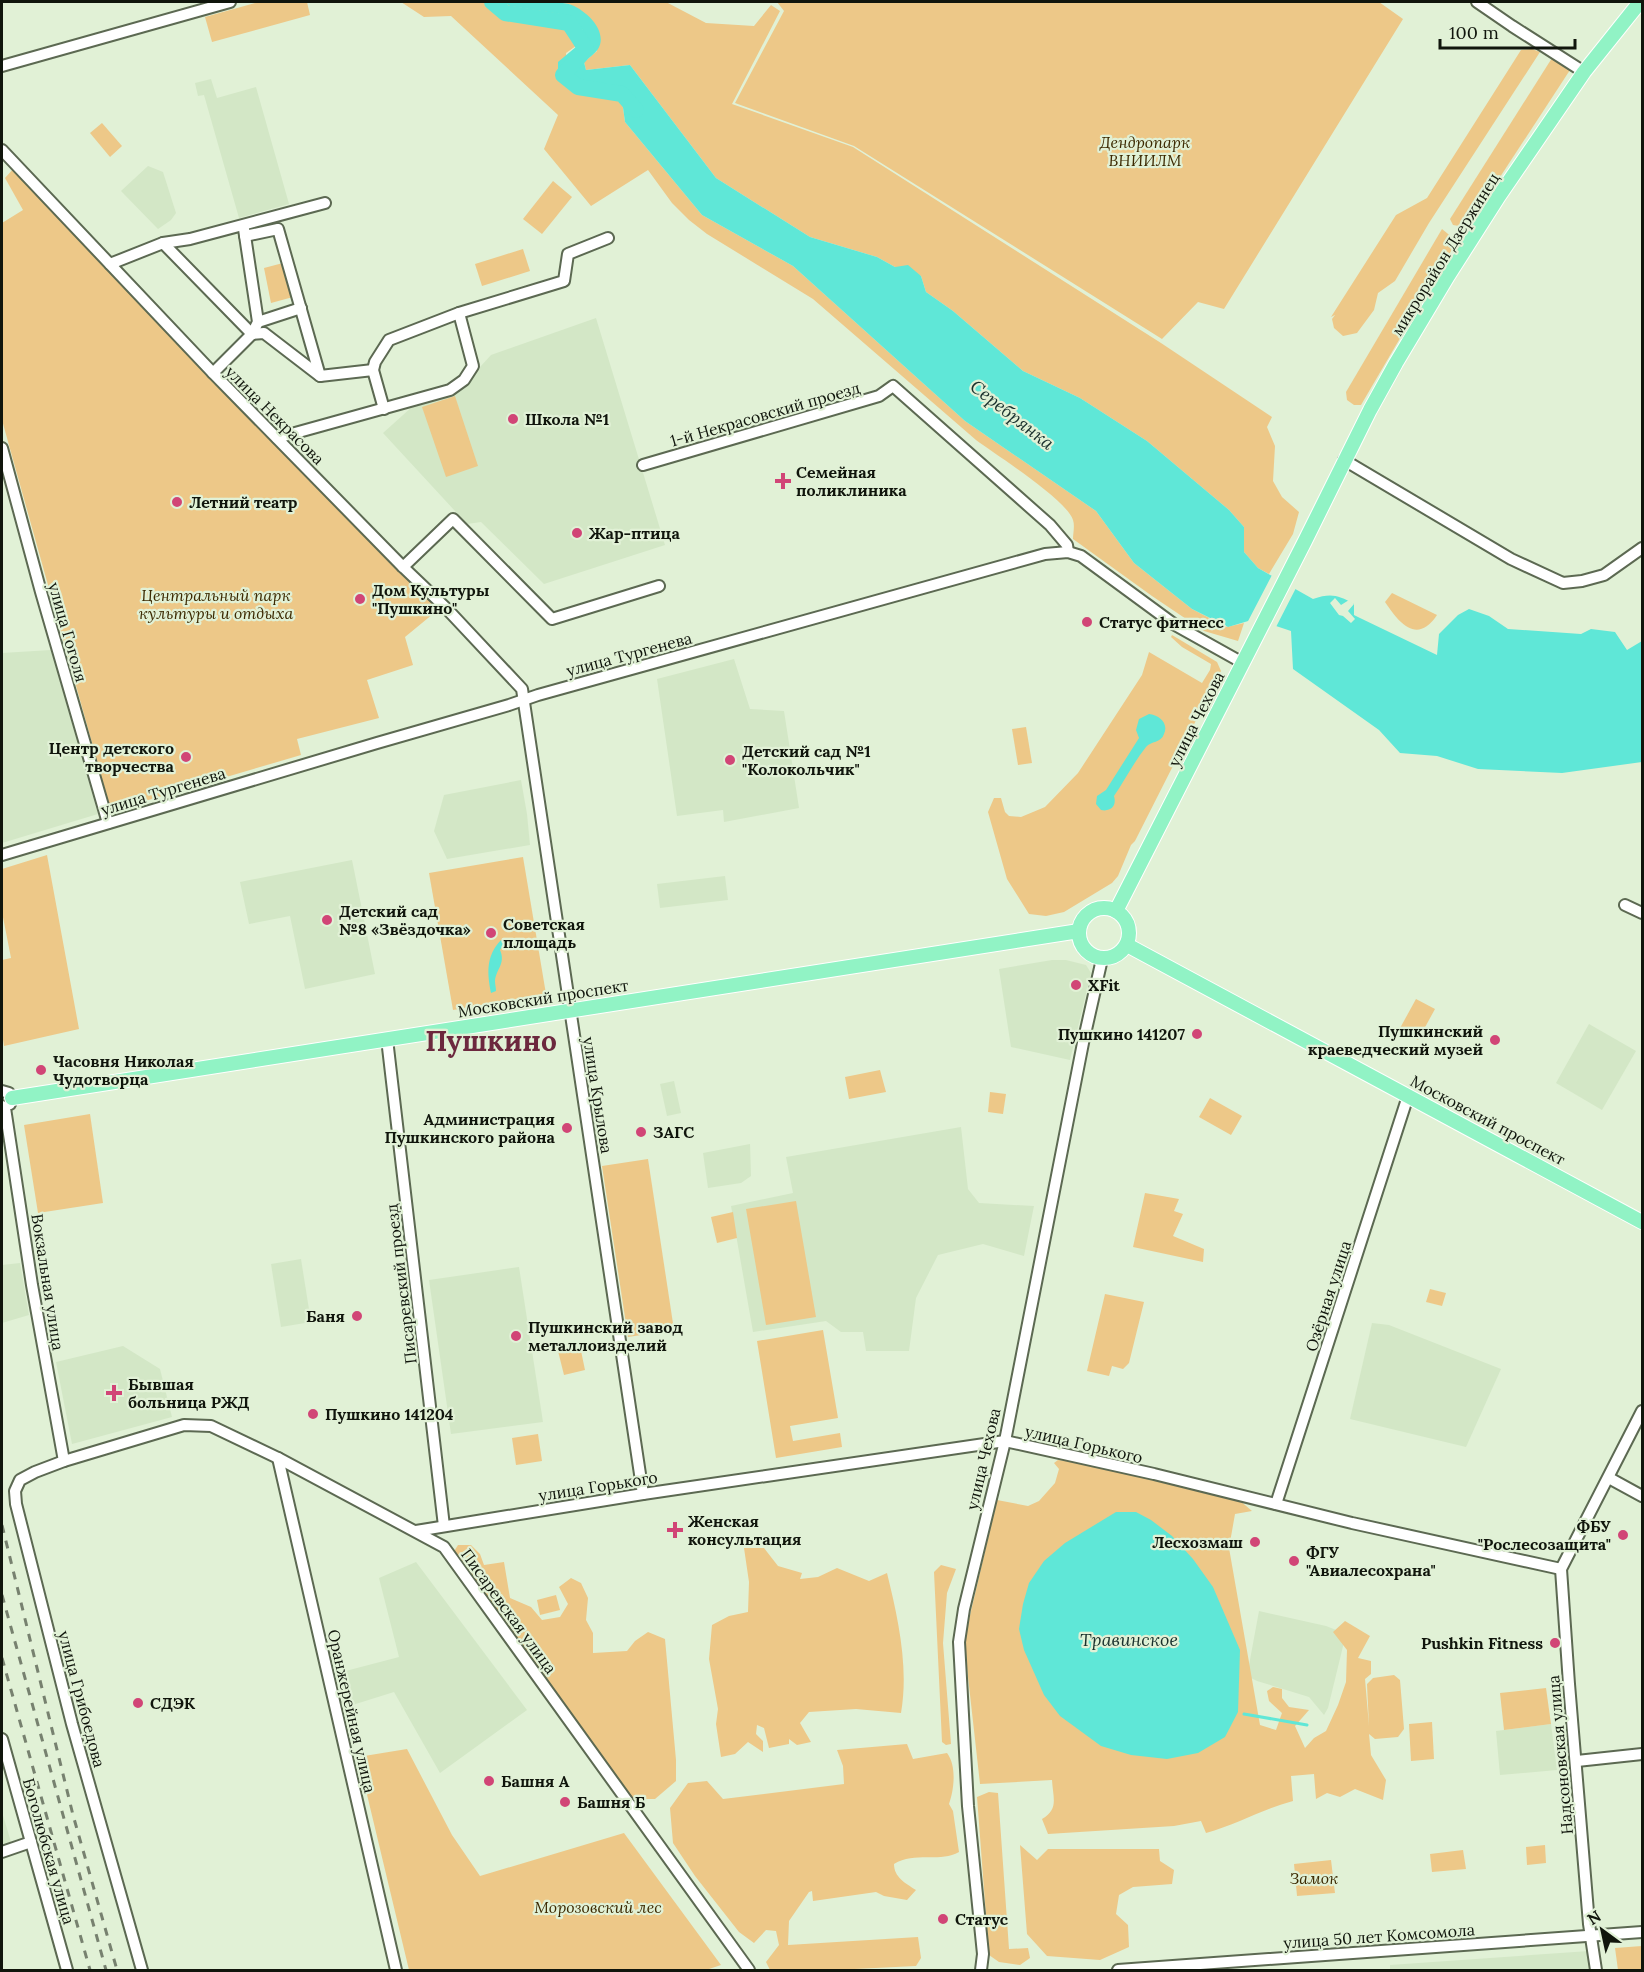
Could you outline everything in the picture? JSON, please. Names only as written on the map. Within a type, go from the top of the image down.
[{"type":"main road","name":"микрорайон Дзержинец","points":[[1305,541],[1344,460],[1391,372],[1448,276],[1499,196],[1584,72],[1640,2]]},
{"type":"main road","name":"улица Чехова","points":[[1116,911],[1305,541]]},
{"type":"main road","points":[[1107,908],[1116,911],[1124,917],[1129,926],[1130,936],[1127,945],[1121,953],[1112,958],[1102,959],[1093,956],[1085,950],[1080,941],[1079,931],[1082,921],[1097,909],[1107,908]]},
{"type":"main road","name":"Московский проспект","points":[[5,1101],[1079,931]]},
{"type":"main road","name":"Московский проспект","points":[[1127,945],[1642,1222]]},
{"type":"street","points":[[2,66],[230,2]]},
{"type":"street","points":[[1477,2],[1584,72]]},
{"type":"street","name":"улица Некрасова","points":[[2,150],[213,373],[447,609],[522,690],[522,700]]},
{"type":"street","points":[[244,231],[325,203]]},
{"type":"street","points":[[110,264],[163,243],[244,231],[278,229],[320,376]]},
{"type":"street","points":[[213,373],[252,334],[258,322],[244,231]]},
{"type":"street","points":[[384,409],[373,370],[375,362],[389,340],[459,313],[564,281],[568,254],[608,238]]},
{"type":"street","points":[[163,243],[252,334]]},
{"type":"street","points":[[258,322],[301,308]]},
{"type":"street","points":[[277,438],[450,390],[464,380],[473,366],[459,313]]},
{"type":"street","points":[[252,334],[264,333],[320,376],[373,370]]},
{"type":"street","name":"1-й Некрасовский проезд","points":[[643,465],[879,396],[893,386],[1050,525],[1067,545],[1068,552]]},
{"type":"street","name":"улица Гоголя","points":[[2,448],[108,823]]},
{"type":"street","points":[[1344,460],[1511,559],[1563,583],[1604,575],[1642,548]]},
{"type":"street","points":[[403,567],[453,519],[552,620],[658,586]]},
{"type":"street","points":[[1068,552],[1081,556],[1175,625],[1243,663]]},
{"type":"street","name":"улица Тургенева","points":[[2,855],[522,700],[1045,554],[1068,552]]},
{"type":"street","name":"улица Крылова","points":[[522,700],[643,1494]]},
{"type":"street","points":[[1625,905],[1642,913]]},
{"type":"street","name":"улица Чехова","points":[[981,1971],[983,1954],[968,1806],[959,1642],[963,1609],[1005,1441],[1083,1043],[1102,959]]},
{"type":"street","name":"Писаревский проезд","points":[[387,1039],[444,1526]]},
{"type":"street","name":"Озёрная улица","points":[[1276,1504],[1408,1096]]},
{"type":"street","name":"Вокзальная улица","points":[[5,1101],[32,1285],[64,1461]]},
{"type":"street","points":[[1562,1569],[1642,1411]]},
{"type":"street","name":"Писаревская улица","points":[[64,1461],[184,1425],[211,1426],[278,1458],[444,1547],[749,1971]]},
{"type":"street","name":"улица Горького","points":[[416,1531],[643,1494],[1005,1441],[1562,1569]]},
{"type":"street","name":"Оранжерейная улица","points":[[278,1458],[396,1971]]},
{"type":"street","name":"улица Грибоедова","points":[[64,1461],[20,1480],[15,1491],[16,1504],[72,1724],[142,1971]]},
{"type":"street","points":[[1609,1478],[1642,1496]]},
{"type":"street","name":"Надсоновская улица","points":[[1562,1569],[1569,1684],[1596,1971]]},
{"type":"street","name":"Боголюбская улица","points":[[2,1739],[68,1971]]},
{"type":"street","points":[[1577,1761],[1642,1754]]},
{"type":"street","points":[[2,1852],[31,1842]]},
{"type":"street","name":"улица 50 лет Комсомола","points":[[1118,1971],[1642,1932]]},
{"type":"shaded area","points":[[211,79],[217,98],[256,87],[289,204],[239,218],[204,95],[198,96],[195,83]]},
{"type":"shaded area","points":[[148,166],[163,172],[176,213],[171,220],[158,229],[121,191]]},
{"type":"shaded area","name":"Школа №1","points":[[596,318],[665,545],[544,584],[481,522],[467,524],[383,433],[413,406],[459,390],[491,355]]},
{"type":"shaded area","points":[[51,650],[98,814],[2,843],[2,653]]},
{"type":"shaded area","name":"Детский сад №1 \"Колокольчик\"","points":[[734,659],[750,709],[784,711],[799,808],[724,822],[723,810],[677,816],[657,679]]},
{"type":"shaded area","points":[[521,780],[530,845],[447,859],[434,831],[444,795]]},
{"type":"shaded area","name":"Детский сад №8 «Звёздочка»","points":[[352,860],[375,974],[305,989],[290,916],[249,924],[240,882]]},
{"type":"shaded area","points":[[725,876],[728,900],[660,908],[657,884]]},
{"type":"shaded area","points":[[1052,960],[1066,960],[1086,965],[1091,973],[1070,1060],[1011,1047],[999,969]]},
{"type":"shaded area","points":[[1589,1024],[1636,1051],[1602,1110],[1556,1083]]},
{"type":"shaded area","points":[[674,1081],[681,1113],[667,1116],[660,1084]]},
{"type":"shaded area","points":[[961,1127],[968,1189],[979,1203],[1034,1206],[1024,1256],[983,1244],[938,1255],[916,1298],[909,1351],[866,1351],[863,1332],[841,1332],[826,1321],[753,1332],[731,1206],[793,1193],[786,1157]]},
{"type":"shaded area","points":[[750,1144],[751,1176],[741,1183],[708,1188],[703,1153]]},
{"type":"shaded area","points":[[301,1259],[311,1322],[281,1327],[271,1264]]},
{"type":"shaded area","points":[[20,1263],[29,1315],[2,1323],[2,1265]]},
{"type":"shaded area","name":"Пушкинский завод металлоизделий","points":[[519,1267],[543,1422],[451,1434],[429,1280]]},
{"type":"shaded area","points":[[1372,1323],[1389,1325],[1501,1369],[1466,1447],[1350,1419]]},
{"type":"shaded area","name":"Бывшая больница РЖД","points":[[123,1346],[160,1369],[172,1417],[72,1444],[56,1362]]},
{"type":"shaded area","points":[[416,1562],[527,1710],[440,1773],[394,1692],[346,1707],[338,1673],[399,1657],[379,1578]]},
{"type":"shaded area","points":[[1259,1611],[1326,1626],[1346,1634],[1328,1708],[1324,1715],[1309,1697],[1247,1676]]},
{"type":"shaded area","points":[[1551,1724],[1557,1770],[1500,1775],[1496,1731]]},
{"type":"shaded area","points":[[2,1812],[11,1842],[2,1845]]},
{"type":"shaded area","points":[[1589,1951],[1592,1970],[1390,1970],[1390,1965]]},
{"type":"green space","points":[[259,2],[307,2],[310,15],[212,42],[205,17]]},
{"type":"green space","points":[[401,2],[502,2],[516,7],[552,12],[572,20],[583,30],[583,41],[566,53],[568,82],[613,87],[621,94],[625,122],[702,215],[793,266],[965,421],[1096,511],[1134,563],[1192,609],[1227,627],[1244,623],[1238,641],[1204,631],[1073,539],[1073,520],[1058,501],[976,440],[813,299],[707,234],[689,220],[672,203],[648,170],[591,206],[544,149],[558,115],[451,16],[424,17]]},
{"type":"green space","points":[[546,2],[666,2],[706,23],[754,26],[771,5],[780,11],[732,104],[853,147],[1161,343],[1272,417],[1267,427],[1275,446],[1273,481],[1282,497],[1299,512],[1293,534],[1269,574],[1258,568],[1244,552],[1244,527],[1229,510],[1147,441],[1080,398],[1023,371],[953,311],[926,292],[921,276],[895,267],[877,257],[810,237],[716,178],[630,65],[586,70],[584,62],[597,51],[570,4]]},
{"type":"green space","name":"Дендропарк ВНИИЛМ","points":[[777,2],[1379,2],[1403,19],[1224,309],[1198,302],[1162,339],[854,146],[735,103],[784,11]]},
{"type":"green space","points":[[1532,49],[1540,52],[1429,223],[1395,281],[1378,293],[1374,310],[1357,333],[1343,336],[1334,328],[1332,319],[1335,315],[1331,317],[1396,215],[1427,198],[1521,50]]},
{"type":"green space","points":[[1552,58],[1563,63],[1570,70],[1470,223],[1465,227],[1453,225],[1450,219]]},
{"type":"green space","points":[[102,123],[122,146],[110,157],[90,133]]},
{"type":"green space","name":"Центральный парк культуры и отдыха","points":[[14,168],[439,609],[405,637],[413,665],[367,680],[379,718],[297,739],[301,755],[111,811],[2,420],[2,223],[23,210],[5,178]]},
{"type":"green space","points":[[553,181],[572,197],[542,234],[523,219]]},
{"type":"green space","points":[[1442,229],[1453,238],[1454,246],[1361,405],[1354,405],[1347,400],[1346,392]]},
{"type":"green space","points":[[523,249],[530,271],[482,286],[475,264]]},
{"type":"green space","points":[[283,263],[293,297],[271,303],[264,268]]},
{"type":"green space","points":[[455,396],[478,466],[446,477],[422,407]]},
{"type":"green space","points":[[1392,593],[1437,615],[1430,624],[1422,629],[1409,628],[1396,617],[1385,602]]},
{"type":"green space","points":[[1172,635],[1217,662],[1221,671],[1131,845],[1118,876],[1112,883],[1064,912],[1046,916],[1029,914],[1007,879],[988,812],[994,798],[1001,798],[1005,812],[1009,816],[1021,817],[1045,807],[1078,773],[1142,675],[1149,652],[1202,683],[1211,664],[1182,647],[1171,637]]},
{"type":"green space","points":[[1026,727],[1032,763],[1018,765],[1012,729]]},
{"type":"green space","points":[[47,855],[79,1029],[4,1046],[2,960],[11,958],[2,912],[2,869]]},
{"type":"green space","name":"Советская площадь","points":[[523,857],[546,994],[453,1010],[429,873]]},
{"type":"green space","points":[[1416,999],[1435,1009],[1418,1040],[1399,1030]]},
{"type":"green space","points":[[880,1070],[886,1092],[849,1099],[845,1077]]},
{"type":"green space","points":[[990,1092],[1006,1094],[1003,1114],[988,1112]]},
{"type":"green space","points":[[1210,1098],[1242,1116],[1231,1135],[1199,1117]]},
{"type":"green space","points":[[90,1114],[103,1203],[38,1213],[24,1125]]},
{"type":"green space","points":[[648,1159],[674,1330],[628,1337],[602,1166]]},
{"type":"green space","points":[[1145,1193],[1179,1199],[1174,1211],[1183,1214],[1173,1236],[1204,1249],[1203,1262],[1133,1247]]},
{"type":"green space","points":[[796,1201],[816,1317],[766,1325],[746,1209]]},
{"type":"green space","points":[[733,1212],[737,1238],[717,1243],[711,1217]]},
{"type":"green space","points":[[1430,1289],[1446,1293],[1442,1306],[1426,1302]]},
{"type":"green space","points":[[1105,1294],[1144,1302],[1129,1363],[1123,1369],[1112,1366],[1109,1376],[1087,1371]]},
{"type":"green space","points":[[823,1330],[838,1418],[790,1426],[793,1441],[840,1433],[842,1447],[776,1458],[757,1341]]},
{"type":"green space","points":[[580,1346],[585,1370],[564,1375],[558,1351]]},
{"type":"green space","points":[[538,1434],[542,1461],[516,1465],[512,1438]]},
{"type":"green space","points":[[1058,1460],[1238,1499],[1252,1511],[1235,1514],[1229,1548],[1260,1725],[1276,1730],[1282,1713],[1269,1701],[1267,1691],[1273,1687],[1282,1689],[1282,1698],[1289,1707],[1309,1710],[1295,1726],[1305,1748],[1314,1738],[1326,1731],[1346,1682],[1347,1650],[1333,1632],[1345,1621],[1370,1636],[1358,1658],[1371,1661],[1371,1674],[1365,1679],[1369,1726],[1367,1684],[1373,1678],[1394,1675],[1400,1680],[1404,1729],[1398,1737],[1375,1739],[1369,1734],[1371,1755],[1386,1780],[1383,1800],[1355,1789],[1340,1797],[1327,1793],[1316,1799],[1314,1774],[1291,1776],[1293,1801],[1206,1833],[1201,1821],[1174,1826],[1048,1834],[1042,1819],[1053,1807],[1052,1780],[980,1784],[964,1641],[997,1500],[1028,1506],[1039,1501],[1055,1483],[1059,1469],[1054,1463]]},
{"type":"green space","points":[[458,1545],[471,1545],[480,1554],[484,1565],[504,1562],[510,1598],[531,1607],[542,1620],[560,1617],[568,1604],[559,1587],[571,1578],[581,1583],[588,1598],[586,1620],[593,1633],[593,1653],[627,1651],[635,1641],[648,1632],[665,1639],[676,1781],[655,1799],[633,1799],[453,1553]]},
{"type":"green space","points":[[744,1548],[764,1548],[778,1566],[802,1573],[800,1579],[818,1577],[837,1568],[869,1581],[887,1573],[903,1660],[901,1713],[856,1709],[809,1712],[800,1723],[811,1742],[797,1745],[789,1739],[789,1744],[769,1748],[764,1728],[757,1725],[756,1734],[763,1741],[763,1752],[748,1742],[735,1754],[721,1757],[716,1724],[718,1709],[709,1659],[712,1625],[729,1616],[748,1612],[749,1582]]},
{"type":"green space","points":[[941,1565],[956,1569],[947,1593],[943,1643],[951,1744],[946,1745],[942,1742],[934,1572]]},
{"type":"green space","points":[[556,1595],[560,1610],[540,1615],[537,1600]]},
{"type":"green space","points":[[1546,1688],[1551,1724],[1504,1730],[1500,1693]]},
{"type":"green space","points":[[1432,1722],[1434,1759],[1411,1761],[1409,1724]]},
{"type":"green space","points":[[907,1744],[913,1759],[947,1753],[950,1758],[954,1778],[949,1804],[953,1811],[959,1852],[943,1857],[910,1858],[894,1864],[898,1876],[916,1890],[907,1900],[884,1896],[876,1892],[813,1901],[812,1891],[809,1892],[789,1921],[788,1945],[918,1937],[921,1958],[916,1966],[770,1970],[766,1962],[779,1945],[776,1931],[766,1930],[754,1943],[739,1932],[695,1876],[673,1843],[670,1808],[688,1783],[707,1781],[723,1799],[844,1784],[843,1766],[837,1750]]},
{"type":"green space","name":"Морозовский лес","points":[[407,1749],[452,1835],[480,1876],[624,1833],[721,1965],[706,1970],[409,1970],[358,1757]]},
{"type":"green space","points":[[989,1792],[998,1793],[1009,1949],[1028,1948],[1030,1958],[1020,1965],[999,1962],[989,1955],[977,1797]]},
{"type":"green space","points":[[1020,1845],[1037,1860],[1048,1849],[1159,1849],[1160,1861],[1174,1870],[1172,1884],[1133,1887],[1119,1895],[1116,1914],[1128,1925],[1129,1947],[1100,1960],[1047,1956],[1027,1934]]},
{"type":"green space","points":[[1545,1845],[1546,1863],[1527,1865],[1526,1847]]},
{"type":"green space","points":[[1463,1850],[1466,1869],[1432,1872],[1430,1854]]},
{"type":"green space","name":"Замок","points":[[1331,1860],[1335,1893],[1297,1896],[1294,1864]]},
{"type":"green space","points":[[1642,1946],[1642,1970],[1618,1970],[1615,1948]]},
{"type":"water","points":[[502,2],[561,3],[569,4],[582,11],[598,28],[601,42],[598,49],[584,62],[586,70],[630,65],[716,178],[810,237],[877,257],[895,267],[908,265],[921,276],[926,292],[953,311],[1023,371],[1080,398],[1147,441],[1229,510],[1244,527],[1244,552],[1258,568],[1313,599],[1334,596],[1343,599],[1354,604],[1354,615],[1437,655],[1439,634],[1458,615],[1469,609],[1489,616],[1508,629],[1581,634],[1591,629],[1615,632],[1627,650],[1642,641],[1642,762],[1562,773],[1478,769],[1437,756],[1400,753],[1379,730],[1293,669],[1291,631],[1255,619],[1228,627],[1192,609],[1134,563],[1096,511],[965,421],[793,266],[702,215],[625,122],[621,93],[613,87],[568,82],[558,73],[558,62],[583,41],[583,30],[560,14],[510,6]]},
{"type":"water","points":[[1149,714],[1156,716],[1164,723],[1163,737],[1148,745],[1142,753],[1114,796],[1115,803],[1112,807],[1108,810],[1101,810],[1096,804],[1097,796],[1106,790],[1139,738],[1136,730],[1139,719]]},
{"type":"water","points":[[501,940],[505,943],[500,950],[502,959],[495,981],[496,991],[491,993],[490,958]]},
{"type":"water","name":"Травинское","points":[[1116,1512],[1136,1512],[1151,1520],[1172,1536],[1193,1559],[1213,1587],[1240,1650],[1238,1712],[1225,1737],[1198,1753],[1167,1759],[1131,1755],[1101,1746],[1060,1716],[1044,1695],[1024,1650],[1019,1629],[1029,1583],[1044,1561],[1065,1543]]},
{"type":"pier","points":[[1273,573],[1297,586],[1275,629],[1255,622],[1246,625]]},
{"type":"pier","points":[[1335,598],[1341,605],[1349,600],[1354,604],[1348,611],[1355,619],[1351,623],[1339,615],[1330,603]]},
{"type":"waterway","name":"Серебрянка","points":[[492,2],[505,13],[569,23],[586,49],[563,75],[578,87],[622,94],[636,110]]},
{"type":"waterway","points":[[1244,1714],[1307,1725]]},
{"type":"railway","points":[[2,1525],[73,1815],[117,1970]]},
{"type":"railway","points":[[2,1595],[106,1970]]},
{"type":"railway","points":[[2,1658],[90,1970]]},
{"type":"place","name":"Школа №1","points":[[513,419]]},
{"type":"place","name":"Семейная поликлиника","points":[[783,481]]},
{"type":"place","name":"Летний театр","points":[[177,502]]},
{"type":"place","name":"Жар-птица","points":[[577,533]]},
{"type":"place","name":"Дом Культуры \"Пушкино\"","points":[[360,599]]},
{"type":"place","name":"Статус фитнесс","points":[[1087,622]]},
{"type":"place","name":"Центр детского творчества","points":[[186,757]]},
{"type":"place","name":"Детский сад №1 \"Колокольчик\"","points":[[730,760]]},
{"type":"place","name":"Детский сад №8 «Звёздочка»","points":[[327,920]]},
{"type":"place","name":"Советская площадь","points":[[491,933]]},
{"type":"place","name":"XFit","points":[[1076,985]]},
{"type":"place","name":"Пушкино 141207","points":[[1197,1034]]},
{"type":"place","name":"Пушкинский краеведческий музей","points":[[1495,1040]]},
{"type":"place","name":"Часовня Николая Чудотворца","points":[[41,1070]]},
{"type":"place","name":"Администрация Пушкинского района","points":[[567,1128]]},
{"type":"place","name":"ЗАГС","points":[[641,1132]]},
{"type":"place","name":"Баня","points":[[357,1316]]},
{"type":"place","name":"Пушкинский завод металлоизделий","points":[[516,1336]]},
{"type":"place","name":"Бывшая больница РЖД","points":[[114,1393]]},
{"type":"place","name":"Пушкино 141204","points":[[313,1414]]},
{"type":"place","name":"Женская консультация","points":[[675,1530]]},
{"type":"place","name":"ФБУ \"Рослесозащита\"","points":[[1623,1535]]},
{"type":"place","name":"Лесхозмаш","points":[[1255,1542]]},
{"type":"place","name":"ФГУ \"Авиалесохрана\"","points":[[1294,1561]]},
{"type":"place","name":"Pushkin Fitness","points":[[1555,1643]]},
{"type":"place","name":"СДЭК","points":[[138,1703]]},
{"type":"place","name":"Башня А","points":[[489,1781]]},
{"type":"place","name":"Башня Б","points":[[565,1802]]},
{"type":"place","name":"Статус","points":[[943,1919]]},
{"type":"district","name":"Пушкино","points":[[491,1041]]}]
